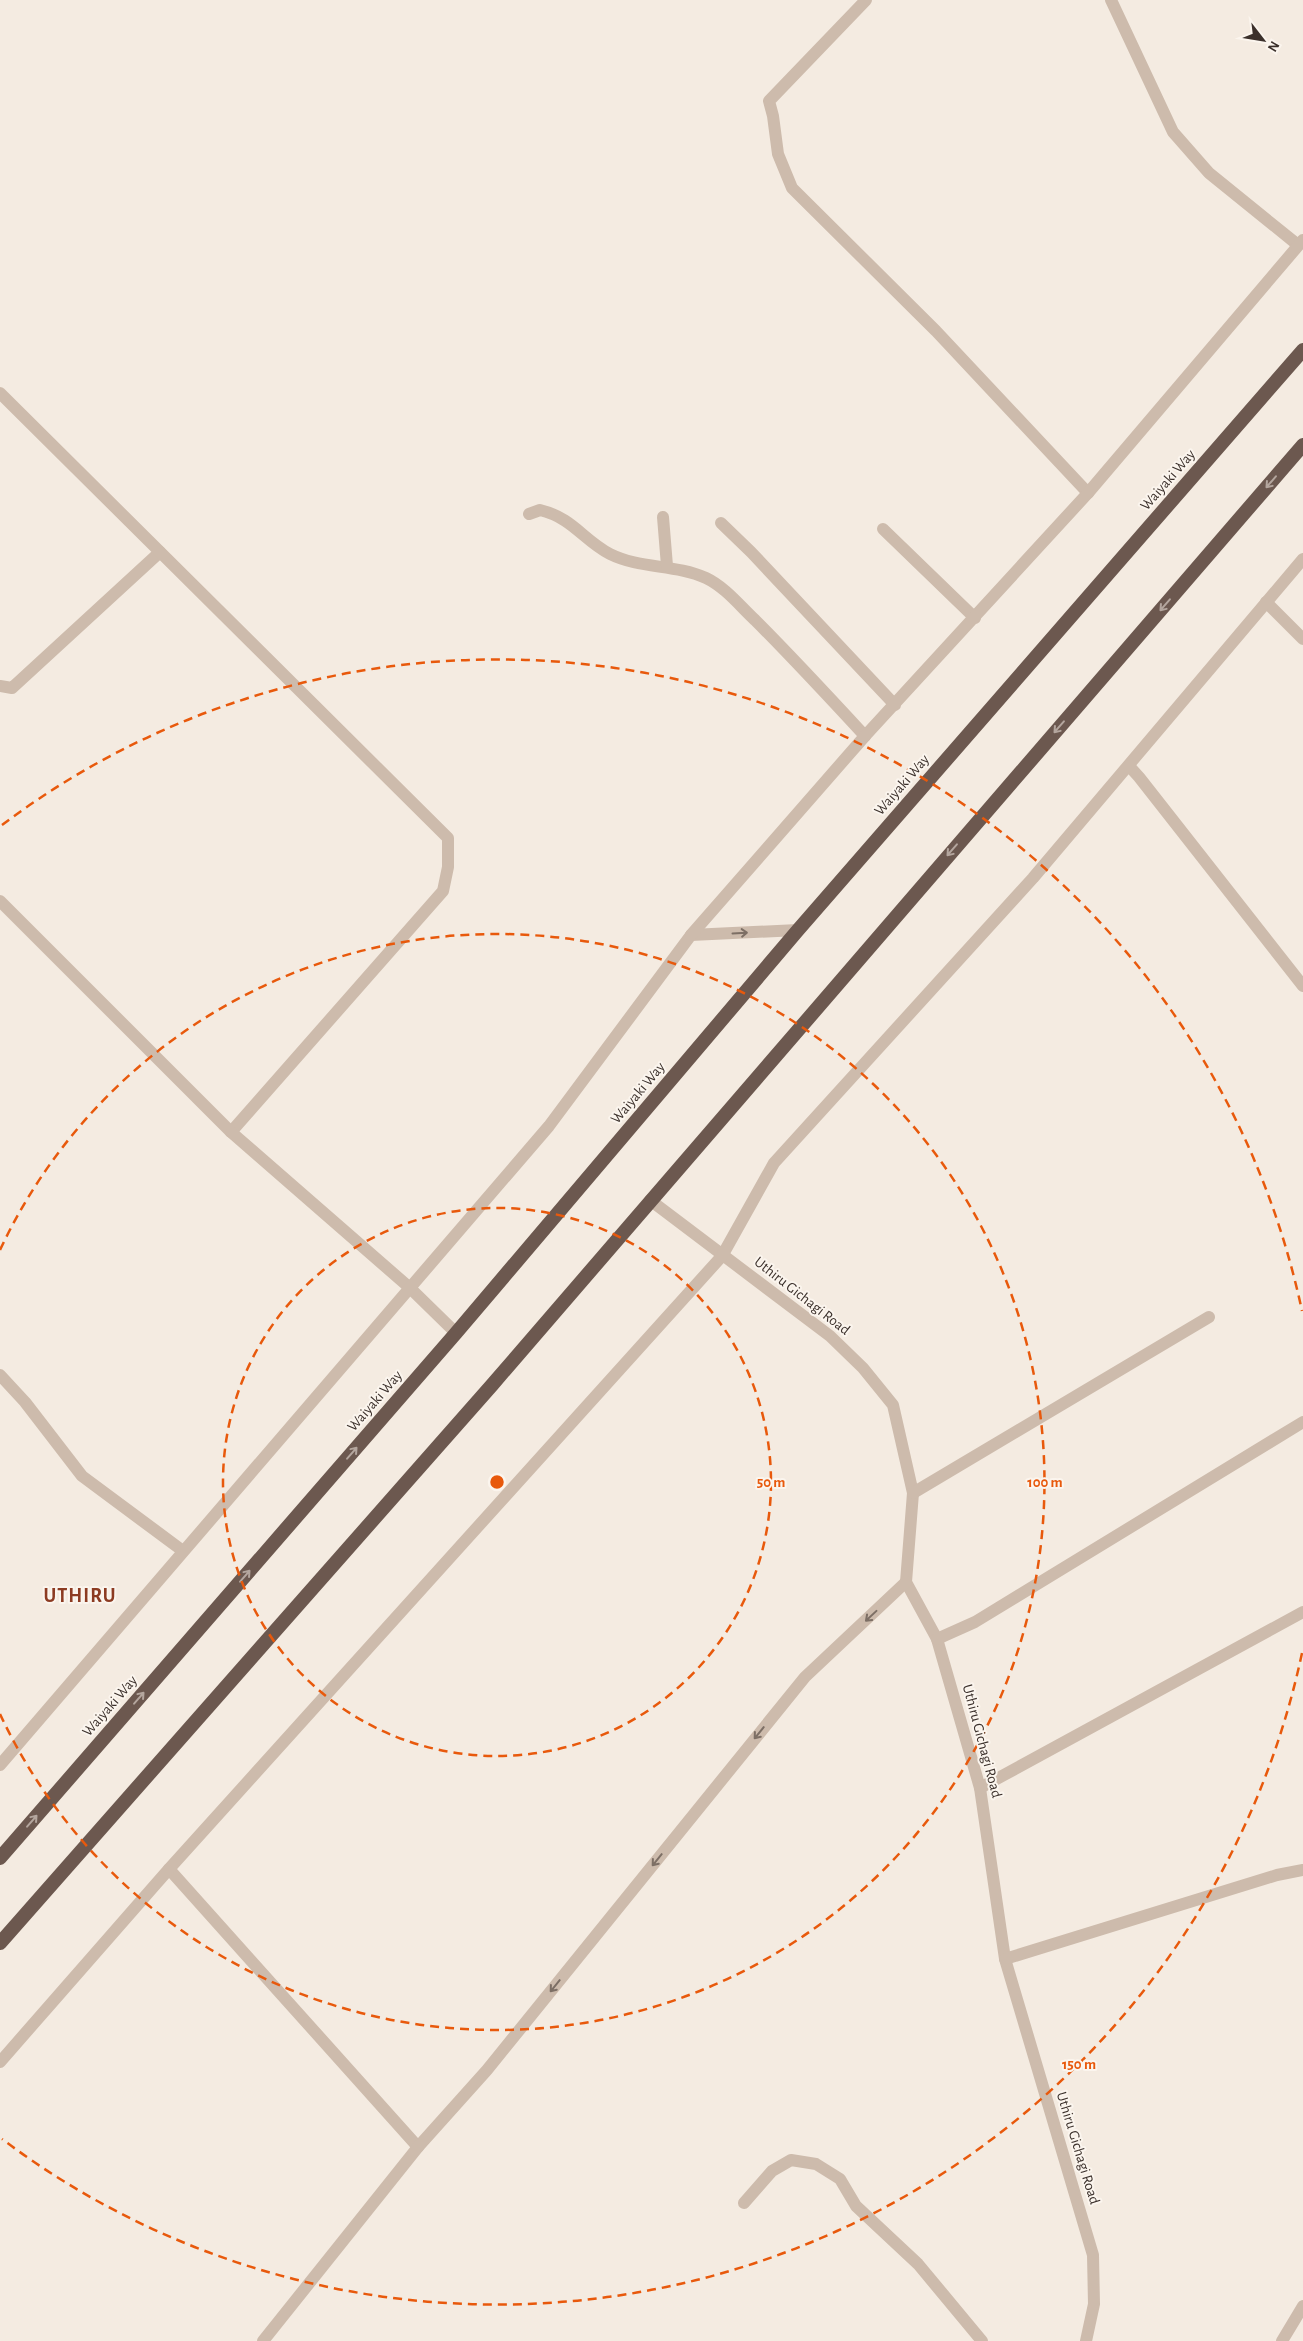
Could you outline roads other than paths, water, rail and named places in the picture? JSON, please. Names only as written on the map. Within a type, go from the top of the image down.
[{"type":"highway","name":"Waiyaki Way","points":[[0,1858],[456,1332],[798,930],[1303,350]]},
{"type":"highway","points":[[0,1943],[492,1385],[1303,445]]},
{"type":"street","points":[[866,0],[769,101],[778,154],[792,188],[936,331],[1088,493]]},
{"type":"street","points":[[3,1757],[549,1126],[692,935],[864,736],[895,705],[1088,493],[1301,242],[1209,173],[1173,132],[1111,0]]},
{"type":"street","points":[[0,394],[448,838],[448,867],[443,891],[231,1132]]},
{"type":"street","points":[[529,514],[540,510],[553,513],[563,518],[609,553],[630,560],[687,570],[708,579],[726,592],[794,659],[864,736]]},
{"type":"street","points":[[663,517],[667,566]]},
{"type":"street","points":[[721,523],[751,552],[895,705]]},
{"type":"street","points":[[883,529],[974,618]]},
{"type":"street","points":[[0,686],[12,688],[160,552]]},
{"type":"street","points":[[0,2062],[169,1869],[722,1256],[774,1162],[1033,878],[1303,559]]},
{"type":"street","points":[[1266,602],[1303,639]]},
{"type":"street","points":[[1129,766],[1303,986]]},
{"type":"street","points":[[0,901],[231,1132],[410,1288],[456,1332]]},
{"type":"street","points":[[692,935],[798,930]]},
{"type":"street","name":"Uthiru Gichagi Road","points":[[650,1200],[830,1336],[864,1368],[893,1405],[913,1493],[906,1582],[937,1640],[980,1788],[1005,1960],[1093,2255],[1094,2304],[1086,2341]]},
{"type":"street","points":[[913,1493],[1209,1317]]},
{"type":"street","points":[[0,1375],[25,1402],[82,1476],[182,1551]]},
{"type":"street","points":[[937,1640],[975,1622],[1303,1422]]},
{"type":"street","points":[[263,2341],[418,2147],[487,2070],[805,1677],[906,1582]]},
{"type":"street","points":[[980,1788],[1303,1612]]},
{"type":"street","points":[[169,1869],[418,2147]]},
{"type":"street","points":[[1005,1960],[1277,1875],[1303,1870]]},
{"type":"street","points":[[744,2203],[772,2171],[791,2160],[816,2164],[840,2179],[856,2206],[918,2264],[982,2341]]},
{"type":"street","points":[[1282,2341],[1303,2306]]},
{"type":"district","name":"UTHIRU","points":[[80,1596]]}]
